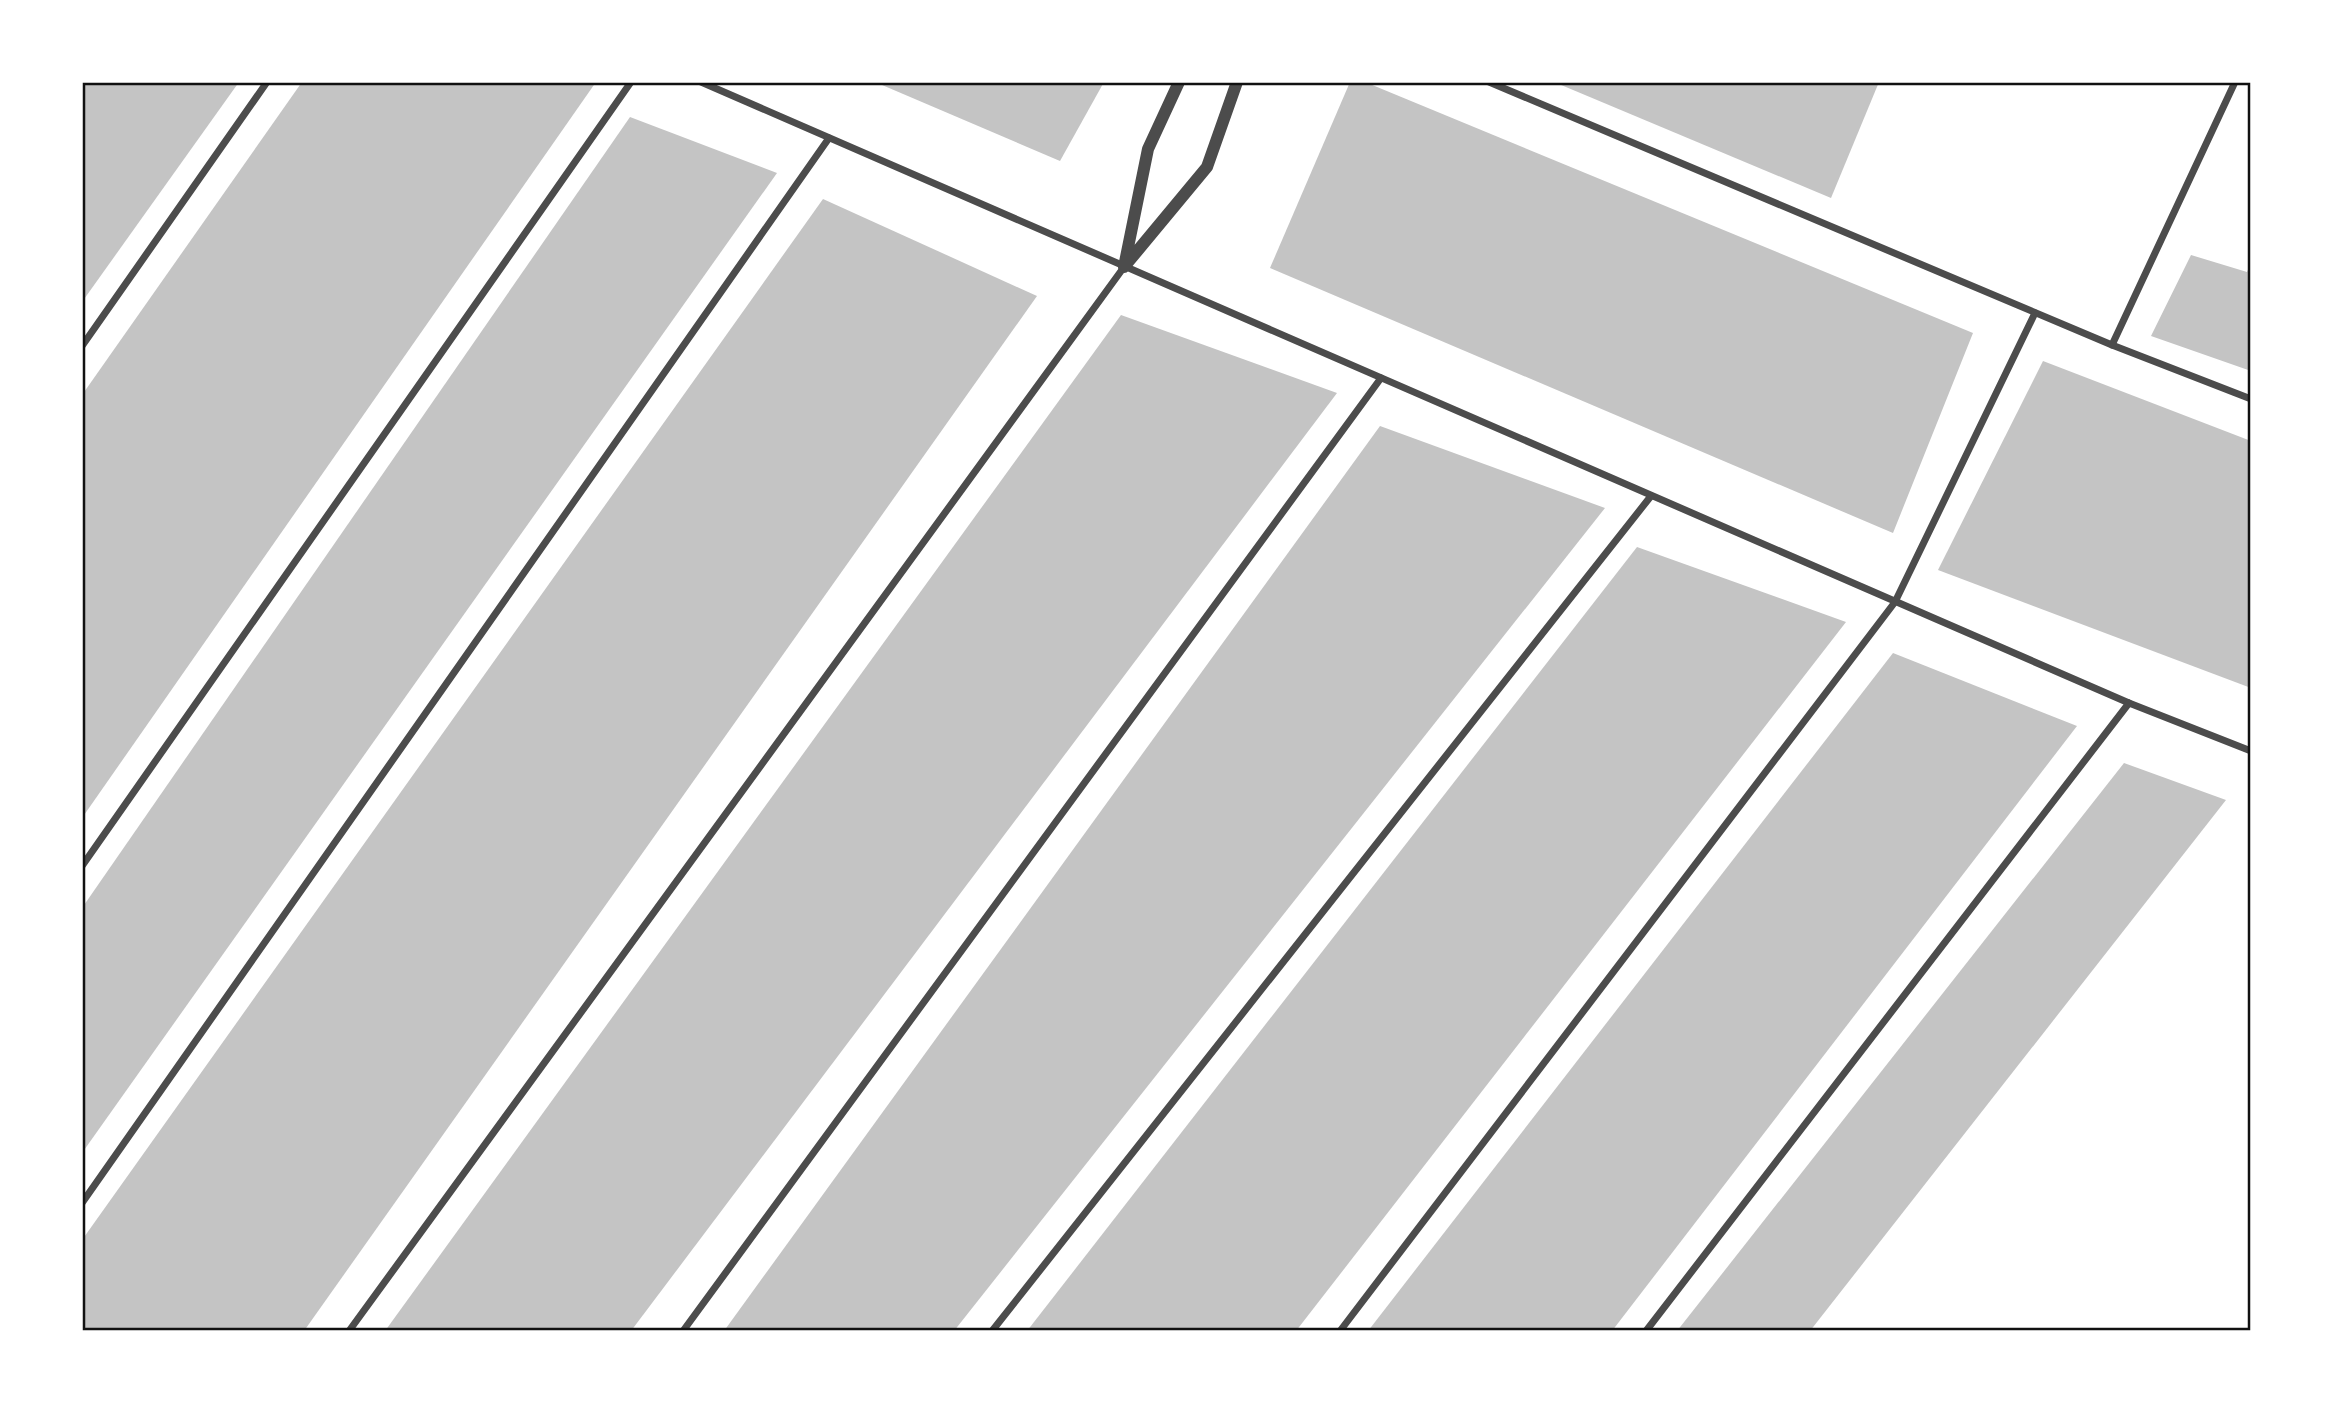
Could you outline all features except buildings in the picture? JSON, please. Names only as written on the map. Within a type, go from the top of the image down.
[{"type":"street","points":[[82,346],[267,82]]},
{"type":"street","points":[[82,866],[632,82]]},
{"type":"street","points":[[701,82],[2129,703],[2251,751]]},
{"type":"street","points":[[1125,267],[1148,149],[1179,82]]},
{"type":"street","points":[[349,1331],[1125,267],[1207,167],[1237,82]]},
{"type":"street","points":[[1489,82],[2035,313],[2251,400]]},
{"type":"street","points":[[2112,345],[2234,85],[2222,82]]},
{"type":"street","points":[[82,1203],[829,138]]},
{"type":"street","points":[[1340,1331],[1895,602],[2035,313]]},
{"type":"street","points":[[683,1331],[1381,378]]},
{"type":"street","points":[[992,1331],[1651,496]]},
{"type":"street","points":[[1646,1331],[2129,703]]}]
